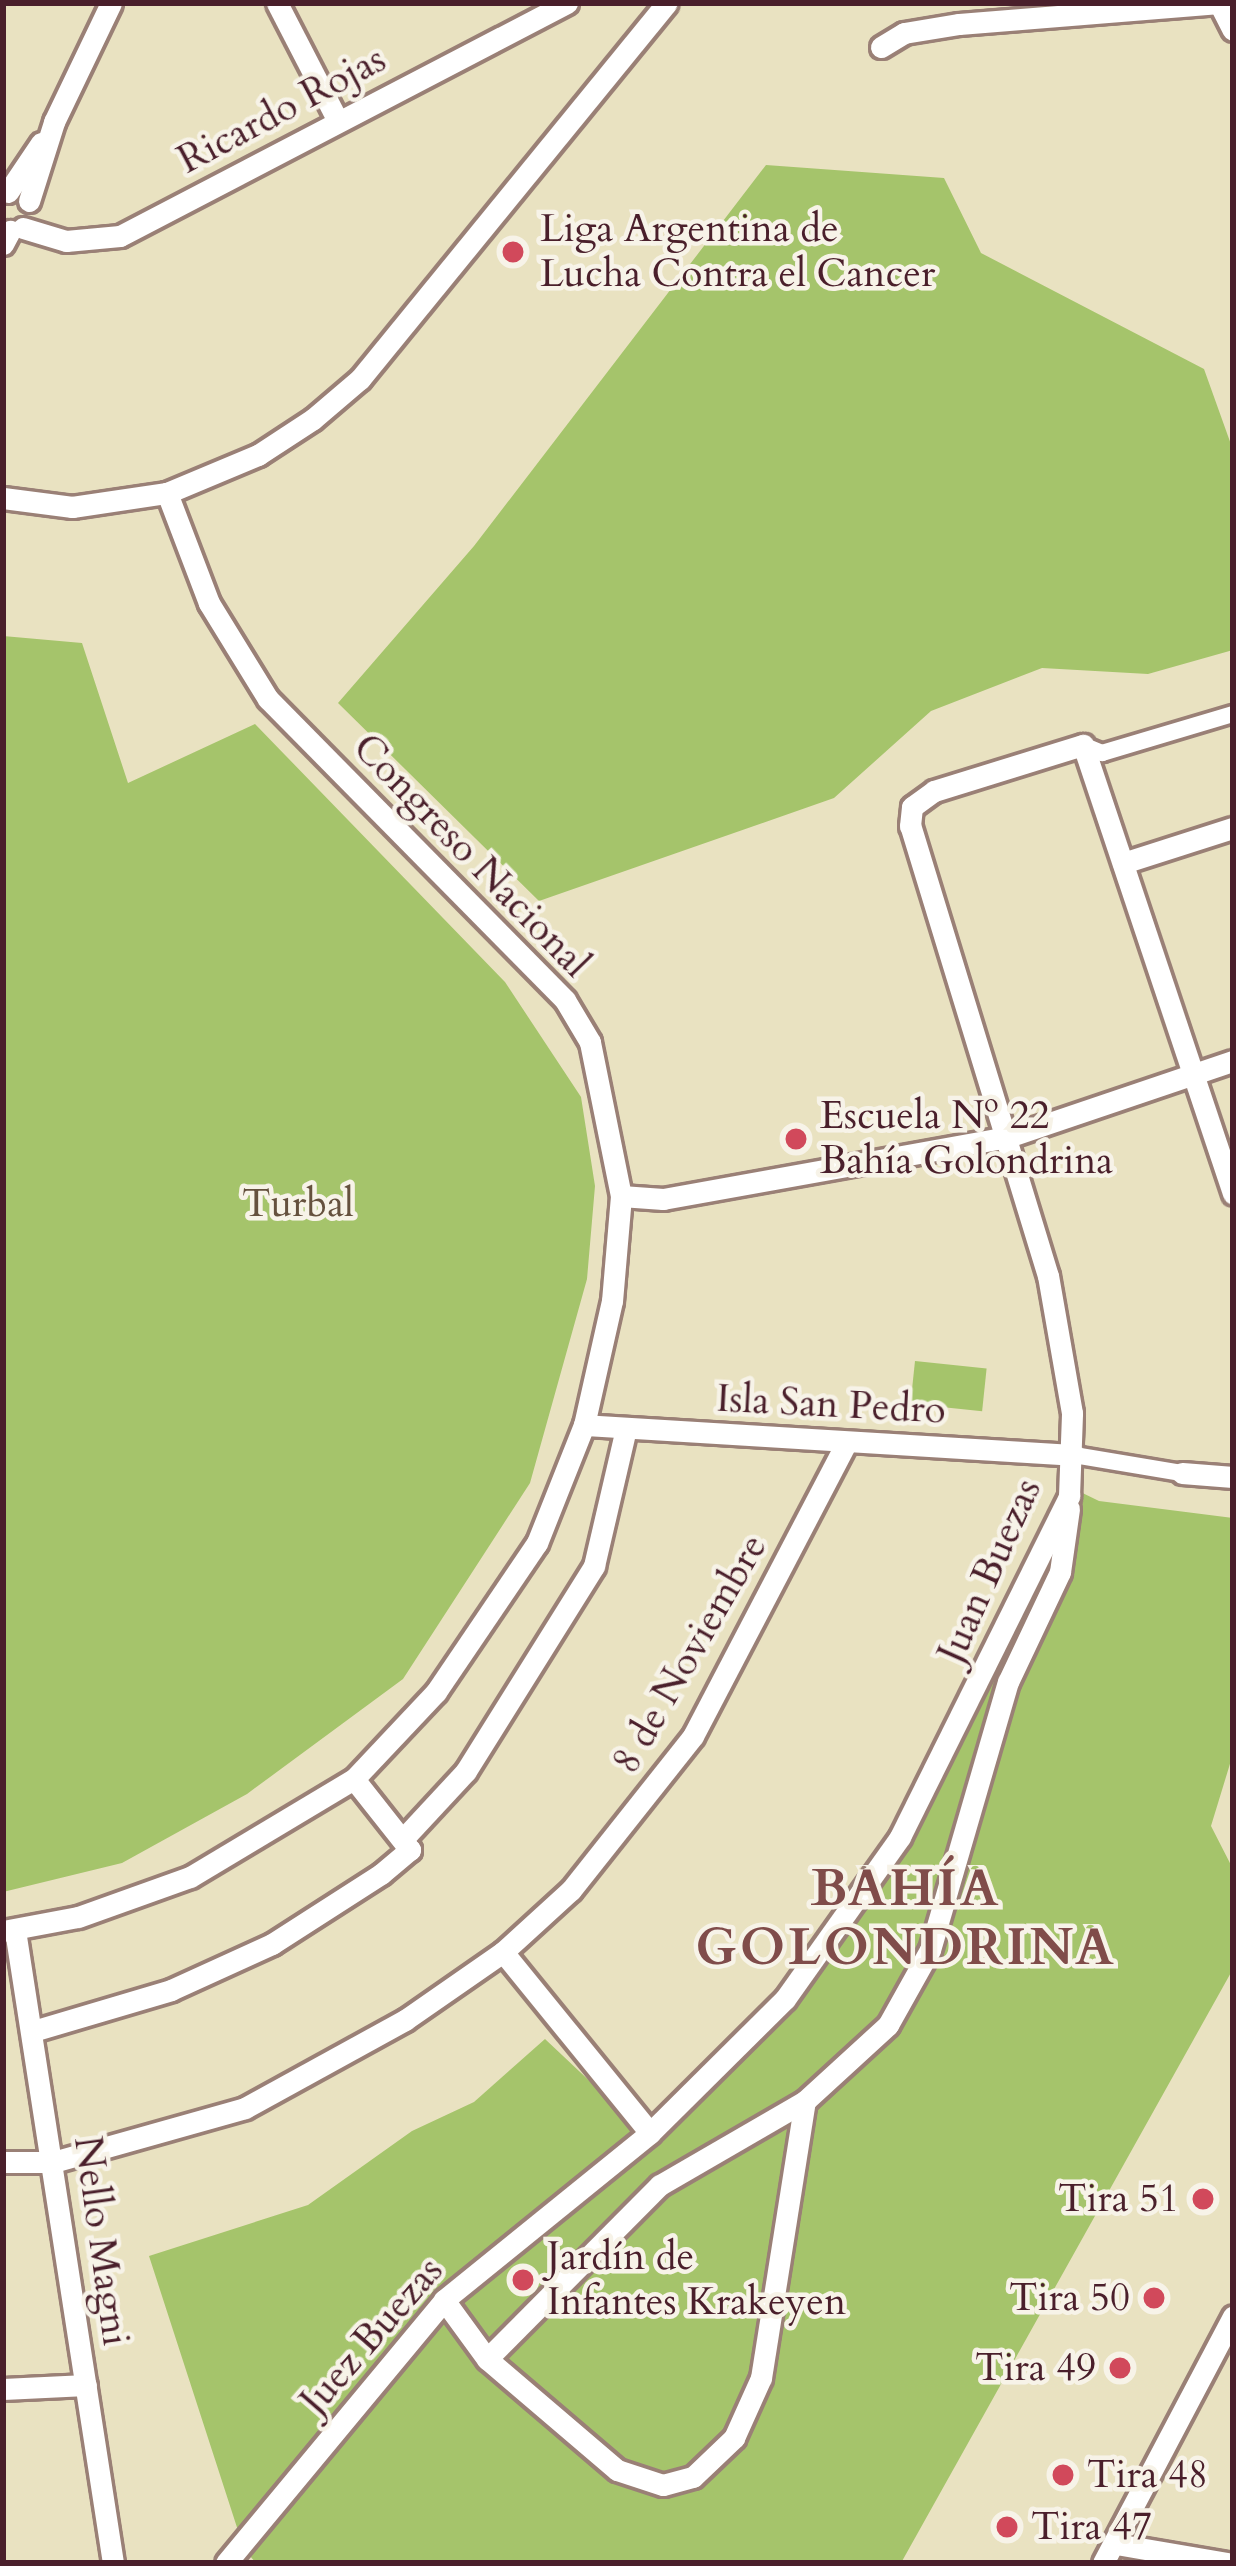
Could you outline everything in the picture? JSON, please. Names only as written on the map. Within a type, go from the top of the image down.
[{"type":"street","points":[[10,233],[13,195],[111,3]]},
{"type":"street","points":[[277,3],[338,121]]},
{"type":"street","name":"Ricardo Rojas","points":[[10,233],[65,241],[120,236],[566,3]]},
{"type":"street","points":[[3,498],[72,507],[167,493],[258,455],[360,379],[668,3]]},
{"type":"street","points":[[881,47],[904,33],[959,24],[1219,3],[1233,30]]},
{"type":"street","name":"Congreso Nacional","points":[[9,1931],[190,1877],[354,1779],[489,1622],[537,1543],[584,1425],[612,1301],[622,1196],[600,1073],[565,1000],[268,699],[209,603],[167,493]]},
{"type":"street","points":[[1083,745],[1102,753],[1233,714]]},
{"type":"street","points":[[1083,745],[1233,1194]]},
{"type":"street","name":"Juan Buezas","points":[[650,2133],[784,1999],[900,1837],[1069,1496],[1074,1455],[1048,1276],[910,826],[912,807],[934,791],[1083,745]]},
{"type":"street","points":[[1123,863],[1233,828]]},
{"type":"street","points":[[622,1196],[663,1199],[1008,1137],[1233,1061]]},
{"type":"street","name":"Isla San Pedro","points":[[584,1425],[1074,1455]]},
{"type":"street","points":[[404,1838],[466,1771],[595,1566],[626,1429]]},
{"type":"street","name":"8 de Noviembre","points":[[3,2162],[52,2162],[245,2108],[406,2020],[503,1952],[571,1890],[693,1736],[846,1443]]},
{"type":"street","points":[[1074,1455],[1233,1477]]},
{"type":"street","points":[[487,2359],[660,2185],[805,2101],[888,2025],[930,1950],[1008,1682],[1060,1572],[1069,1496]]},
{"type":"street","points":[[33,2031],[171,1990],[272,1944],[380,1874],[410,1850],[354,1779]]},
{"type":"street","name":"Nello Magni","points":[[9,1931],[33,2031],[113,2563]]},
{"type":"street","points":[[503,1952],[650,2133]]},
{"type":"street","points":[[444,2300],[487,2359],[617,2470],[663,2486],[693,2477],[734,2438],[761,2378],[805,2101]]},
{"type":"street","name":"Juez Buezas","points":[[226,2563],[444,2300],[650,2133]]},
{"type":"street","points":[[1227,2563],[1110,2553],[1233,2316]]},
{"type":"street","points":[[3,2389],[86,2385]]},
{"type":"green space","points":[[766,165],[944,178],[981,253],[1204,369],[1233,450],[1233,650],[1148,674],[1042,668],[931,711],[834,798],[539,901],[338,703],[474,546]]},
{"type":"green space","name":"Turbal","points":[[3,636],[82,643],[128,783],[255,724],[505,982],[581,1097],[595,1186],[587,1279],[530,1483],[403,1679],[247,1794],[122,1863],[3,1892]]},
{"type":"green space","points":[[915,1361],[987,1369],[982,1411],[911,1404]]},
{"type":"green space","points":[[1066,1485],[1099,1501],[1233,1518],[1233,1754],[1211,1826],[1233,1869],[1233,1969],[901,2563],[256,2563],[244,2549],[149,2256],[308,2205],[412,2131],[474,2102],[545,2039],[649,2137],[787,2001],[903,1839]]},
{"type":"place","name":"Liga Argentina de Lucha Contra el Cancer","points":[[513,252]]},
{"type":"place","name":"Escuela Nº 22 Bahía Golondrina","points":[[796,1139]]},
{"type":"place","name":"Tira 51","points":[[1203,2199]]},
{"type":"place","name":"Jardín de Infantes Krakeyen","points":[[523,2280]]},
{"type":"place","name":"Tira 50","points":[[1154,2298]]},
{"type":"place","name":"Tira 49","points":[[1120,2368]]},
{"type":"place","name":"Tira 48","points":[[1063,2475]]},
{"type":"place","name":"Tira 47","points":[[1007,2527]]},
{"type":"district","name":"BAHÍA GOLONDRINA","points":[[906,1919]]}]
